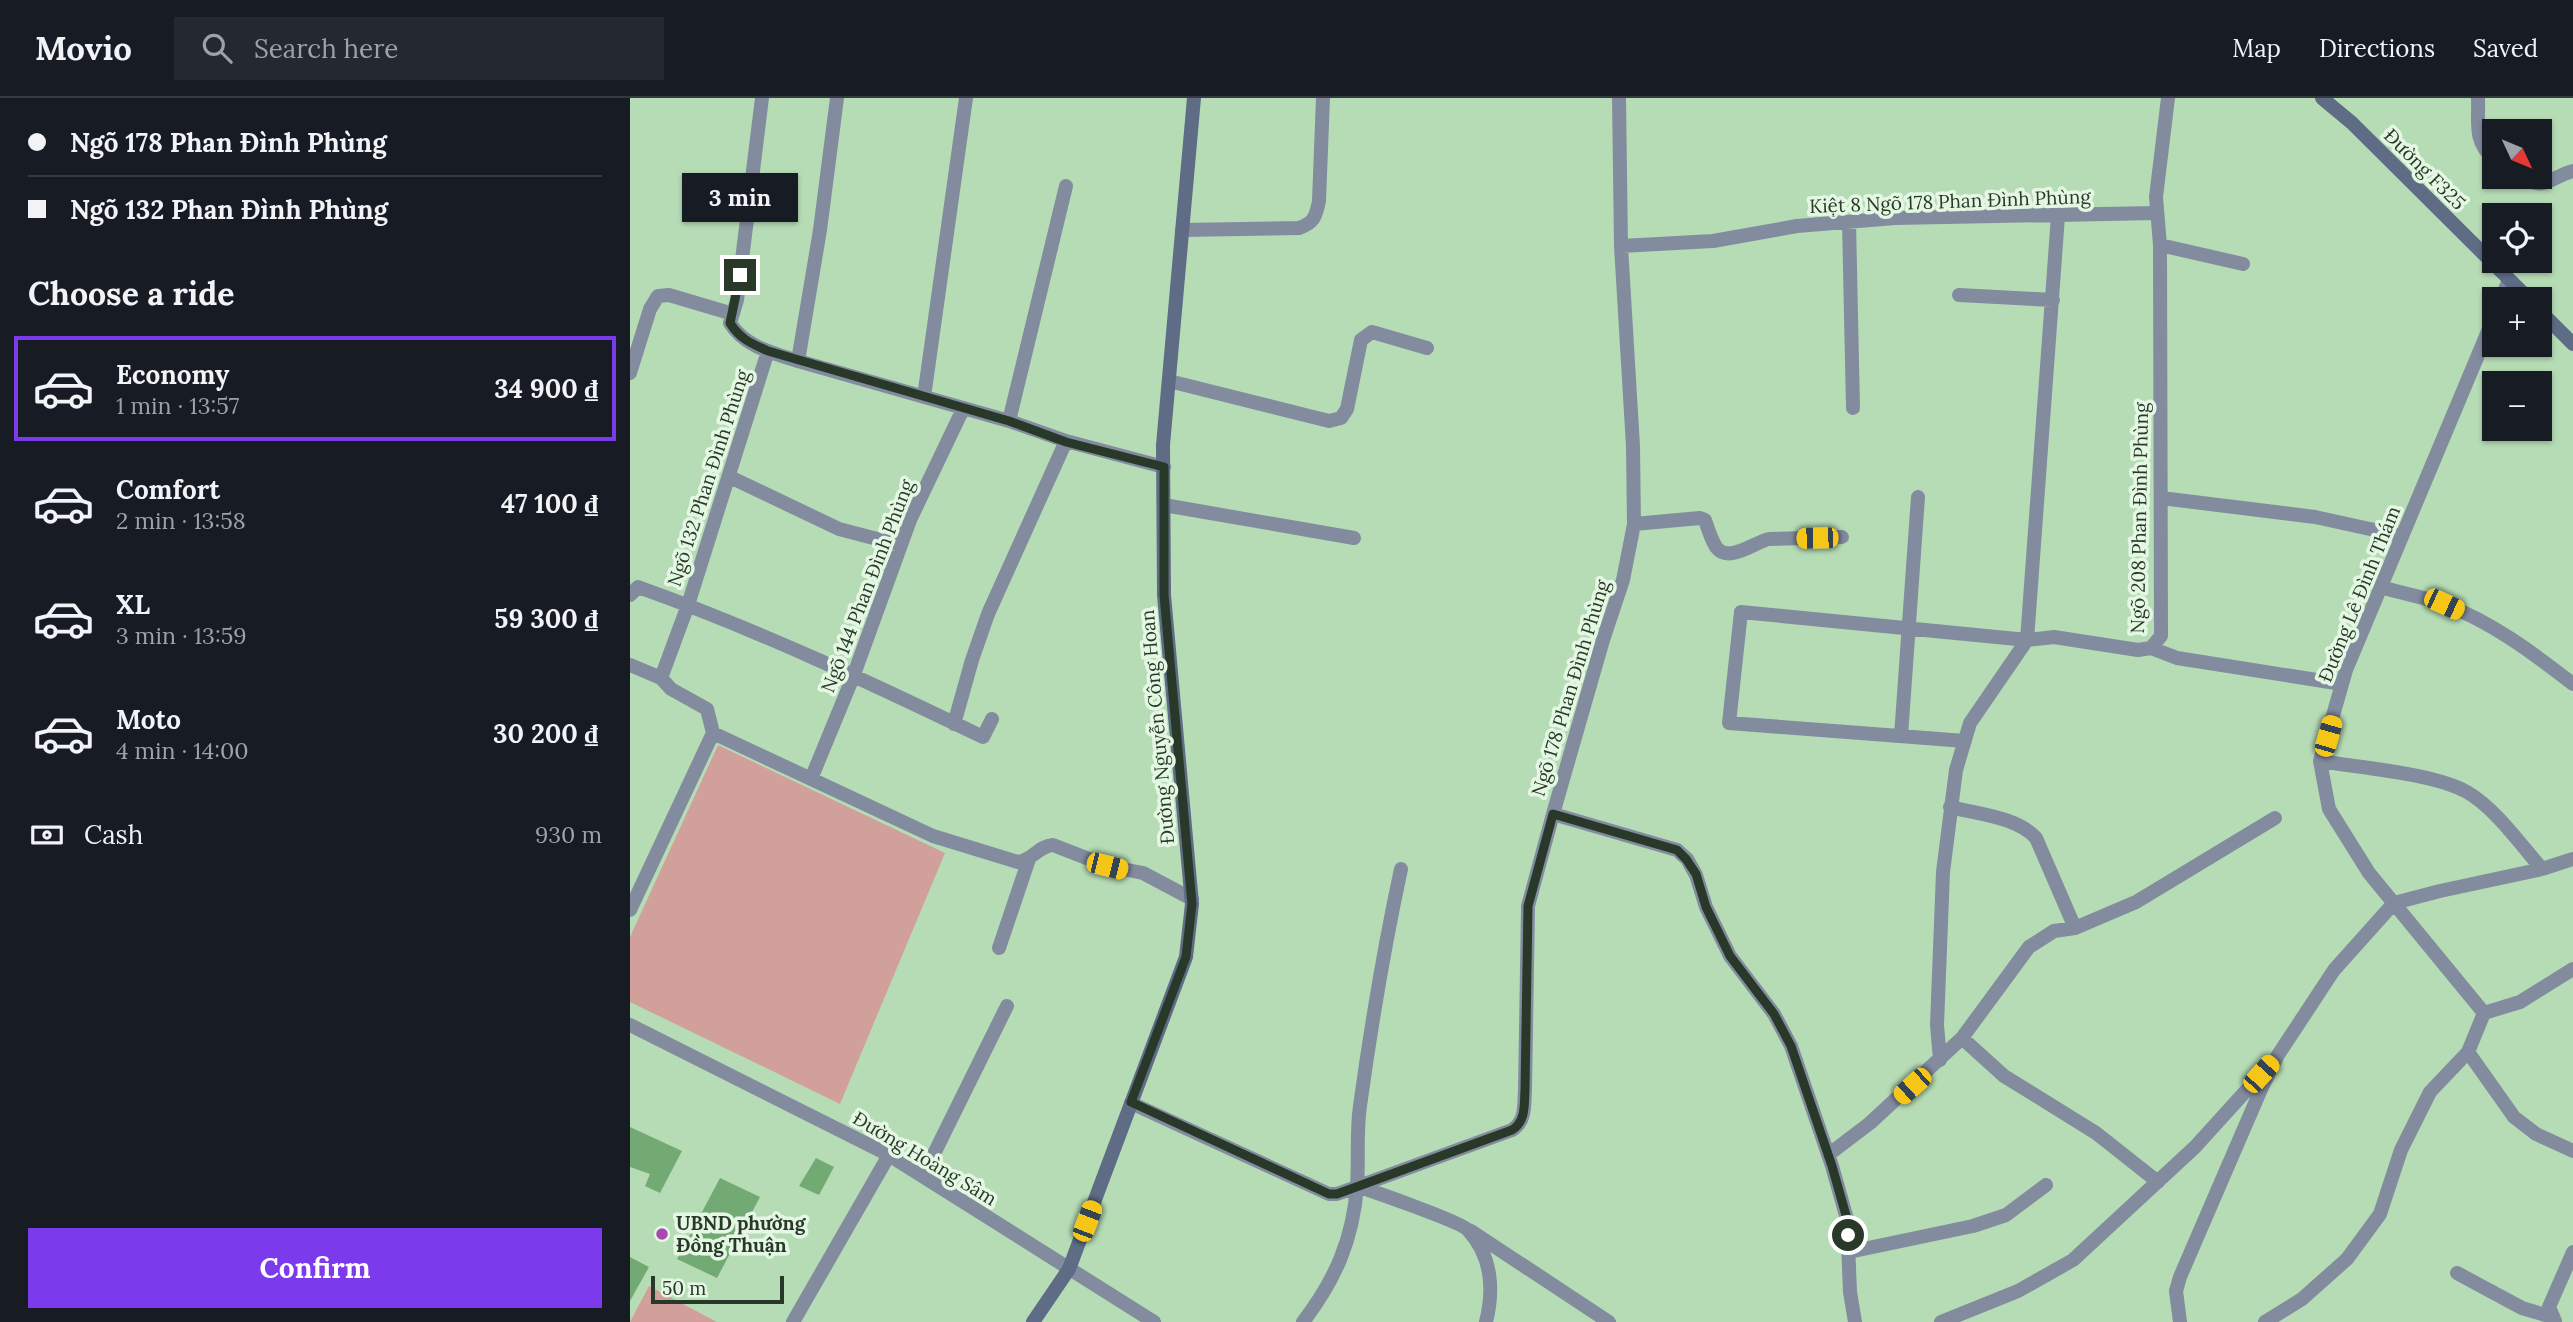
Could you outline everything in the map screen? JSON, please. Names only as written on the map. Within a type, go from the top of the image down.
[{"type":"main road","name":"Đường Nguyễn Công Hoan","points":[[1033,1322],[1069,1269],[1186,957],[1192,899],[1164,595],[1164,467],[1194,98]]},
{"type":"main road","name":"Đường F325","points":[[2328,101],[2516,287]]},
{"type":"main road","points":[[2552,323],[2573,344]]},
{"type":"street","points":[[630,373],[650,309],[658,296],[668,295],[733,314],[737,300],[762,98]]},
{"type":"street","points":[[798,361],[820,230],[837,98]]},
{"type":"street","points":[[924,397],[966,98]]},
{"type":"street","points":[[1182,230],[1299,228],[1309,225],[1315,217],[1319,201],[1323,98]]},
{"type":"street","name":"Ngõ 178 Phan Đình Phùng","points":[[1619,98],[1621,247],[1633,446],[1634,524],[1623,580],[1553,814],[1677,850],[1696,874],[1706,907],[1730,956],[1774,1014],[1791,1046],[1829,1155],[1847,1219],[1850,1292],[1855,1322]]},
{"type":"street","name":"Ngõ 208 Phan Đình Phùng","points":[[1901,736],[1729,723],[1741,612],[2027,640],[2054,637],[2138,650],[2151,648],[2161,636],[2160,245],[2156,197],[2168,98]]},
{"type":"street","points":[[2478,98],[2479,142],[2482,146]]},
{"type":"street","points":[[2552,180],[2573,171]]},
{"type":"street","points":[[1009,421],[1066,186]]},
{"type":"street","name":"Kiệt 8 Ngõ 178 Phan Đình Phùng","points":[[1621,247],[1713,241],[1797,226],[1849,222],[1948,216],[2156,213]]},
{"type":"street","points":[[1940,1060],[1937,1025],[1942,900],[1956,769],[1969,723],[2027,640],[2058,216]]},
{"type":"street","points":[[1849,222],[1853,408]]},
{"type":"street","points":[[2160,245],[2243,264]]},
{"type":"street","points":[[2506,287],[2509,280]]},
{"type":"street","points":[[1959,295],[2053,300]]},
{"type":"street","name":"Ngõ 132 Phan Đình Phùng","points":[[661,678],[730,477],[768,351],[737,334],[730,323],[733,314]]},
{"type":"street","points":[[1169,381],[1329,421],[1341,418],[1347,409],[1361,340],[1366,335],[1372,332],[1427,348]]},
{"type":"street","name":"Đường Lê Đình Thám","points":[[2482,346],[2342,684],[2320,761],[2329,809],[2369,873],[2484,1013]]},
{"type":"street","points":[[768,351],[1009,421],[1066,442],[1164,467]]},
{"type":"street","name":"Ngõ 144 Phan Đình Phùng","points":[[811,779],[853,677],[900,545],[963,409]]},
{"type":"street","points":[[954,724],[988,614],[1066,442]]},
{"type":"street","points":[[730,477],[839,529],[900,545]]},
{"type":"street","points":[[1918,498],[1901,736],[1965,741]]},
{"type":"street","points":[[2161,498],[2315,517],[2402,536]]},
{"type":"street","points":[[1164,505],[1354,538]]},
{"type":"street","points":[[1634,524],[1700,518],[1705,520],[1717,548],[1722,552],[1738,552],[1769,538],[1842,537]]},
{"type":"street","points":[[630,594],[638,587],[688,605],[983,737],[992,719]]},
{"type":"street","points":[[2381,587],[2444,604],[2488,625],[2525,647],[2573,684]]},
{"type":"street","points":[[2151,648],[2177,659],[2342,684]]},
{"type":"street","points":[[630,665],[661,678],[671,689],[707,709],[713,733],[630,910]]},
{"type":"street","points":[[713,733],[933,836],[1018,862],[1030,859]]},
{"type":"street","points":[[2320,761],[2436,780],[2468,793],[2509,831],[2542,869]]},
{"type":"street","points":[[1950,807],[2018,824],[2029,830],[2036,838],[2075,928]]},
{"type":"street","points":[[1131,1102],[1322,1192],[1337,1194],[1520,1125],[1525,1090],[1528,906],[1553,814]]},
{"type":"street","points":[[1829,1155],[1870,1123],[1962,1038],[2029,947],[2054,931],[2075,928],[2136,902],[2275,818]]},
{"type":"street","points":[[999,948],[1030,859],[1041,848],[1053,845],[1107,866],[1143,873],[1192,899]]},
{"type":"street","points":[[2180,1322],[2176,1291],[2179,1277],[2262,1087],[2278,1055],[2334,970],[2394,904],[2542,869],[2573,859]]},
{"type":"street","points":[[1303,1322],[1324,1294],[1336,1272],[1351,1224],[1357,1186],[1360,1107],[1382,960],[1401,869]]},
{"type":"street","points":[[2265,1322],[2302,1299],[2347,1259],[2380,1214],[2401,1150],[2430,1092],[2468,1052],[2484,1013],[2520,1002],[2573,969]]},
{"type":"street","points":[[923,1176],[1007,1006]]},
{"type":"street","name":"Đường Hoàng Sâm","points":[[630,1025],[889,1155],[1154,1322]]},
{"type":"street","points":[[1962,1038],[2004,1076],[2096,1133],[2158,1182]]},
{"type":"street","points":[[2468,1052],[2523,1126],[2573,1151]]},
{"type":"street","points":[[1941,1322],[2018,1291],[2073,1260],[2195,1147],[2278,1055]]},
{"type":"street","points":[[793,1322],[889,1155]]},
{"type":"street","points":[[1849,1252],[1973,1226],[2007,1215],[2046,1185]]},
{"type":"street","points":[[1357,1186],[1467,1228],[1609,1322]]},
{"type":"street","points":[[1467,1228],[1489,1265],[1491,1301],[1486,1322]]},
{"type":"street","points":[[2554,1320],[2549,1307],[2573,1252]]},
{"type":"street","points":[[2457,1273],[2522,1308],[2554,1320]]},
{"type":"shaded area","points":[[718,745],[945,853],[840,1104],[630,1002],[630,937]]},
{"type":"shaded area","points":[[649,1286],[717,1322],[630,1322]]},
{"type":"building","points":[[630,1127],[682,1151],[660,1193],[645,1186],[650,1174],[630,1167]]},
{"type":"building","points":[[816,1158],[834,1167],[819,1195],[799,1186]]},
{"type":"building","points":[[720,1178],[760,1197],[717,1278],[677,1259]]},
{"type":"building","points":[[630,1257],[649,1267],[630,1301]]},
{"type":"place","name":"UBND phường Đồng Thuận","points":[[662,1234]]},
{"type":"route","points":[[740,275],[737,300],[730,323],[745,340],[768,351],[1009,421],[1066,442],[1164,467],[1164,595],[1192,904],[1186,957],[1131,1102],[1329,1194],[1337,1194],[1520,1125],[1525,1090],[1528,906],[1553,814],[1677,850],[1686,859],[1696,874],[1706,907],[1730,956],[1774,1014],[1791,1046],[1832,1166],[1847,1219],[1848,1235]]}]
